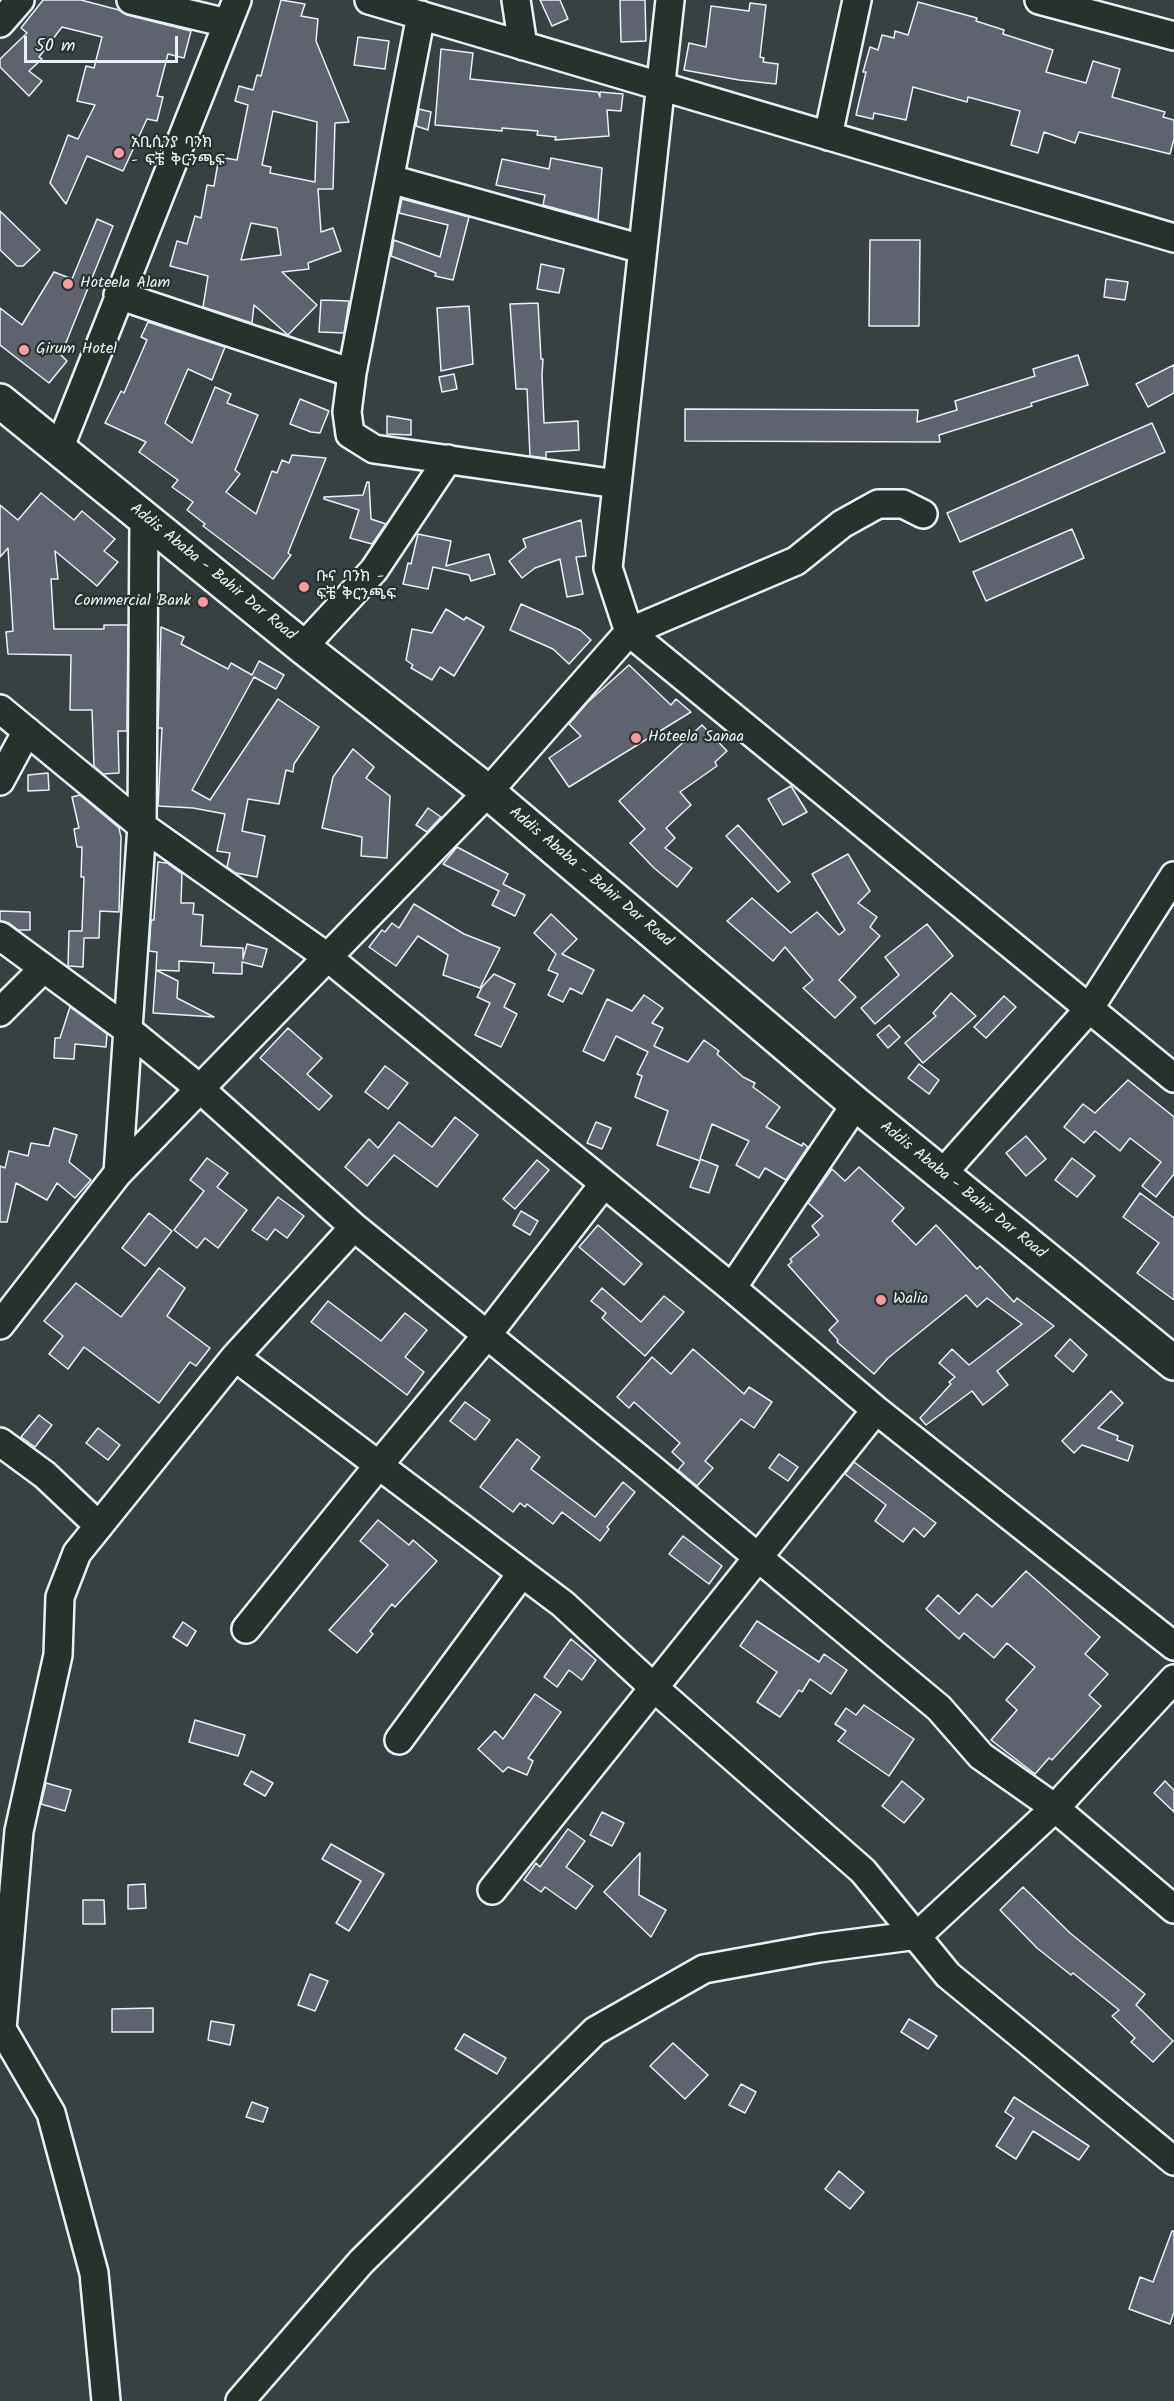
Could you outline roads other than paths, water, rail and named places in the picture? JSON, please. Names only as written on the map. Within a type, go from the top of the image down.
[{"type":"highway","name":"Addis Ababa - Bahir Dar Road","points":[[0,401],[303,647],[488,792],[856,1104],[1174,1363]]},
{"type":"street","points":[[0,23],[20,0]]},
{"type":"street","points":[[59,449],[232,11],[131,0]]},
{"type":"street","points":[[369,0],[1174,238]]},
{"type":"street","points":[[516,0],[523,46]]},
{"type":"street","points":[[670,0],[608,568],[629,632],[1174,1078]]},
{"type":"street","points":[[828,136],[857,0]]},
{"type":"street","points":[[1039,0],[1174,36]]},
{"type":"street","points":[[421,15],[352,374],[347,412],[350,434],[375,449],[617,483]]},
{"type":"street","points":[[390,179],[642,249]]},
{"type":"street","points":[[118,296],[352,374]]},
{"type":"street","points":[[303,647],[374,570],[448,459]]},
{"type":"street","points":[[0,1325],[118,1173],[326,956],[488,792],[629,632],[796,561],[842,524],[878,504],[903,504],[923,514]]},
{"type":"street","points":[[118,1173],[142,826],[144,519]]},
{"type":"street","points":[[0,709],[142,826],[326,956],[603,1185],[732,1288],[876,1410],[1174,1647]]},
{"type":"street","points":[[0,781],[27,731]]},
{"type":"street","points":[[942,1174],[1089,1009],[1174,876]]},
{"type":"street","points":[[0,936],[128,1030],[199,1088],[354,1227],[939,1708],[981,1756],[1055,1808],[1174,1910]]},
{"type":"street","points":[[0,1012],[44,968]]},
{"type":"street","points":[[732,1288],[856,1104]]},
{"type":"street","points":[[246,1629],[487,1335],[603,1185]]},
{"type":"street","points":[[106,2401],[94,2273],[51,2113],[2,2030],[19,1831],[58,1655],[60,1597],[77,1553],[235,1357],[354,1227]]},
{"type":"street","points":[[235,1357],[563,1604],[652,1686],[863,1871],[918,1935],[948,1975],[1174,2161]]},
{"type":"street","points":[[492,1890],[652,1686],[876,1410]]},
{"type":"street","points":[[0,1442],[45,1475],[99,1526]]},
{"type":"street","points":[[399,1740],[522,1573]]},
{"type":"street","points":[[240,2401],[361,2262],[595,2031],[704,1969],[819,1948],[918,1935],[1055,1808],[1174,1679]]},
{"type":"place","name":"አቢሲንያ ባንክ - ፍቼ ቅርንጫፍ","points":[[119,153]]},
{"type":"place","name":"Hoteela Alam","points":[[68,284]]},
{"type":"place","name":"Girum Hotel","points":[[24,350]]},
{"type":"place","name":"ቡና ባንክ - ፍቼ ቅርንጫፍ","points":[[304,587]]},
{"type":"place","name":"Commercial Bank","points":[[203,602]]},
{"type":"place","name":"Hoteela Sanaa","points":[[636,738]]},
{"type":"place","name":"Walia","points":[[881,1300]]}]
